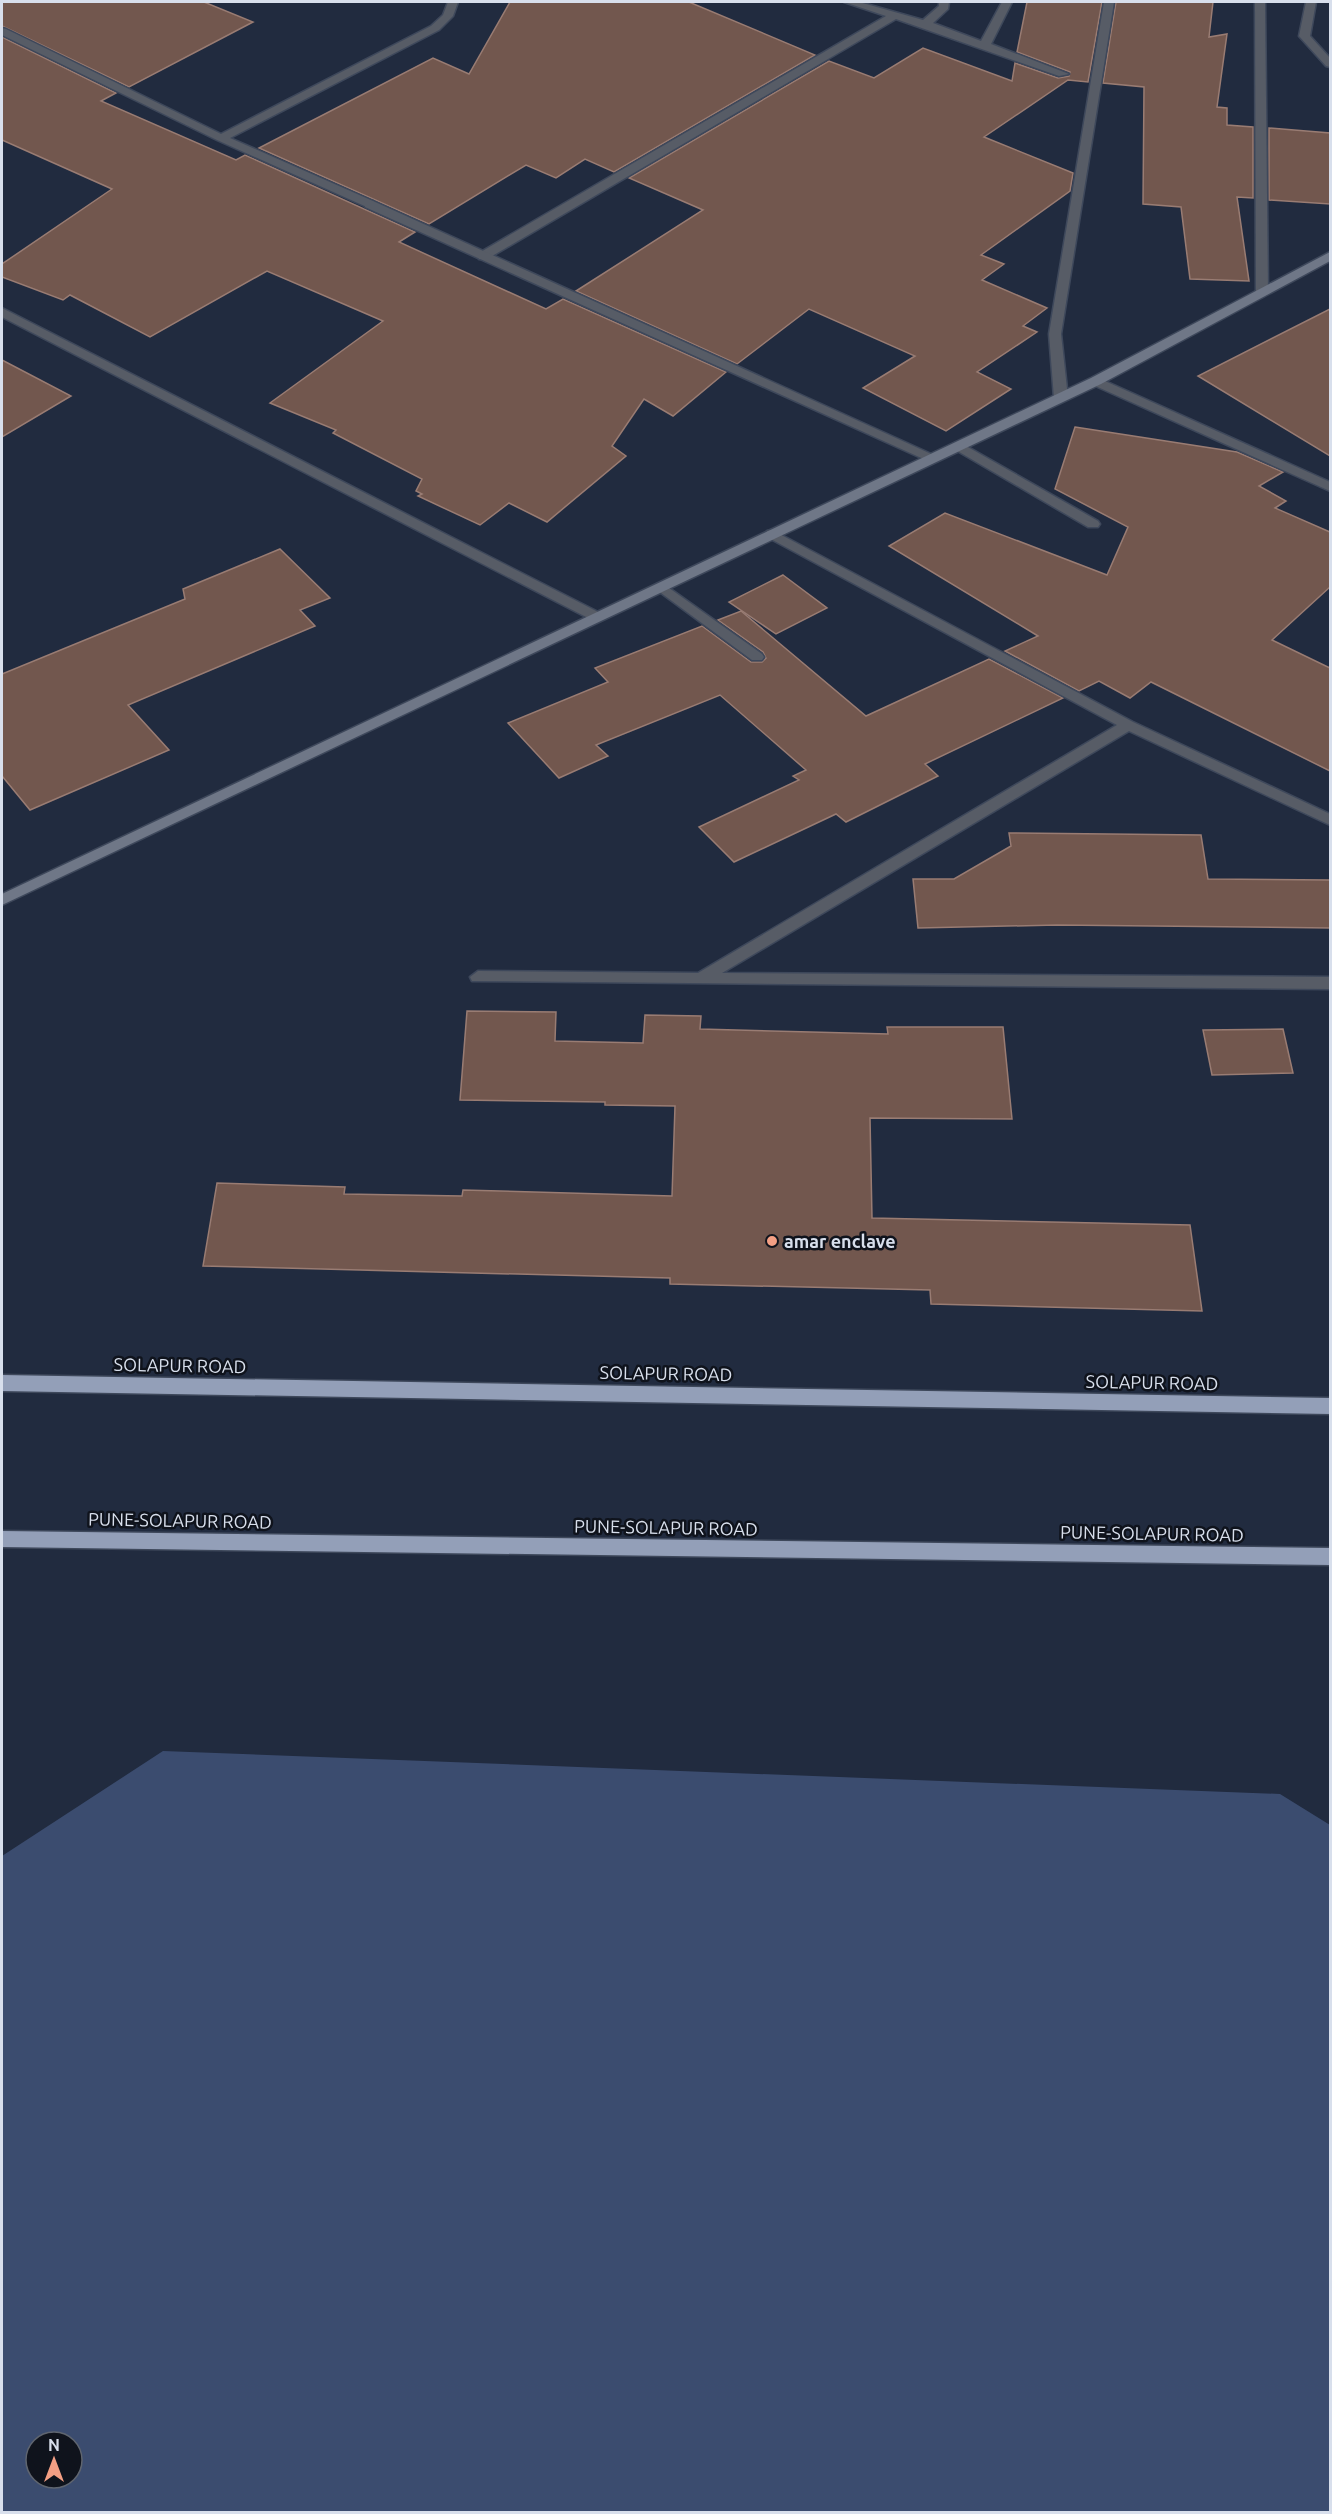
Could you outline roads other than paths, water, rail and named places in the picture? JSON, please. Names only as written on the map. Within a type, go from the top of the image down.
[{"type":"highway","name":"SOLAPUR ROAD","points":[[2,1383],[1330,1406]]},
{"type":"highway","name":"PUNE-SOLAPUR ROAD","points":[[2,1539],[1330,1557]]},
{"type":"street","points":[[221,138],[435,28],[447,16],[453,2]]},
{"type":"street","points":[[849,2],[925,24],[1063,74]]},
{"type":"street","points":[[925,24],[944,7],[944,2]]},
{"type":"street","points":[[984,46],[1007,2]]},
{"type":"street","points":[[1061,398],[1055,334],[1109,2]]},
{"type":"street","points":[[1260,2],[1262,293]]},
{"type":"street","points":[[1311,2],[1305,36],[1330,64]]},
{"type":"street","points":[[483,256],[894,16]]},
{"type":"street","points":[[2,31],[221,138],[933,458]]},
{"type":"street","points":[[2,900],[1061,398],[1330,256]]},
{"type":"street","points":[[2,312],[597,617]]},
{"type":"street","points":[[1096,381],[1330,487]]},
{"type":"street","points":[[959,446],[1093,524]]},
{"type":"street","points":[[772,534],[1128,725],[1330,820]]},
{"type":"street","points":[[662,587],[756,657]]},
{"type":"street","points":[[703,977],[1128,725]]},
{"type":"street","points":[[478,977],[1330,983]]},
{"type":"place","name":"amar enclave","points":[[772,1241]]}]
